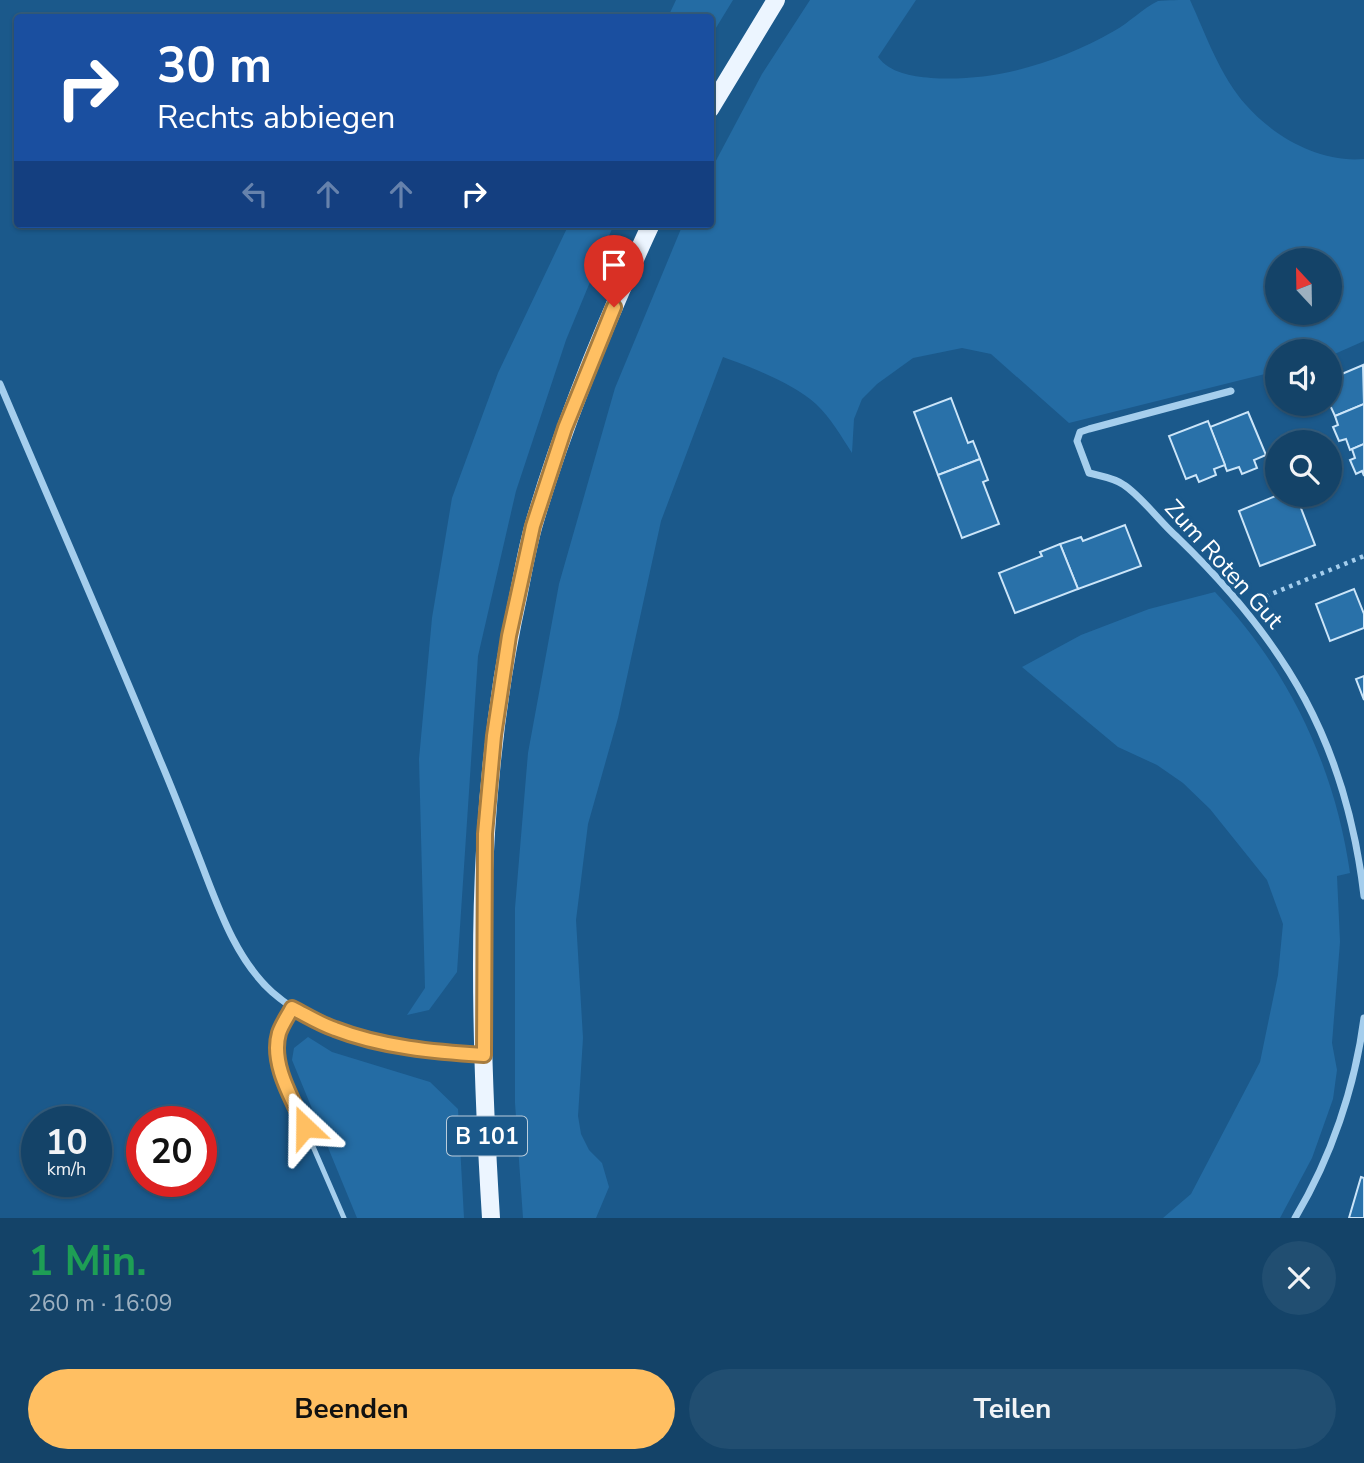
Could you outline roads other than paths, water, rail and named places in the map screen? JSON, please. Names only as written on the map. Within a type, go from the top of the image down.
[{"type":"main road","points":[[714,102],[776,0]]},
{"type":"main road","name":"B 101","points":[[491,1218],[484,1055],[485,834],[494,736],[509,636],[533,526],[565,428],[649,228]]},
{"type":"street","points":[[0,384],[161,761],[226,926],[253,970],[270,990],[292,1008],[336,1030],[407,1046],[484,1055]]},
{"type":"street","name":"Zum Roten Gut","points":[[1231,391],[1089,429],[1080,432],[1077,441],[1089,473],[1124,484],[1198,557],[1247,611],[1285,665],[1314,715],[1331,753],[1349,806],[1364,896]]},
{"type":"street","points":[[1295,1218],[1325,1158],[1348,1099],[1364,1018]]},
{"type":"lane","points":[[292,1008],[279,1033],[278,1056],[285,1082],[344,1218]]}]
